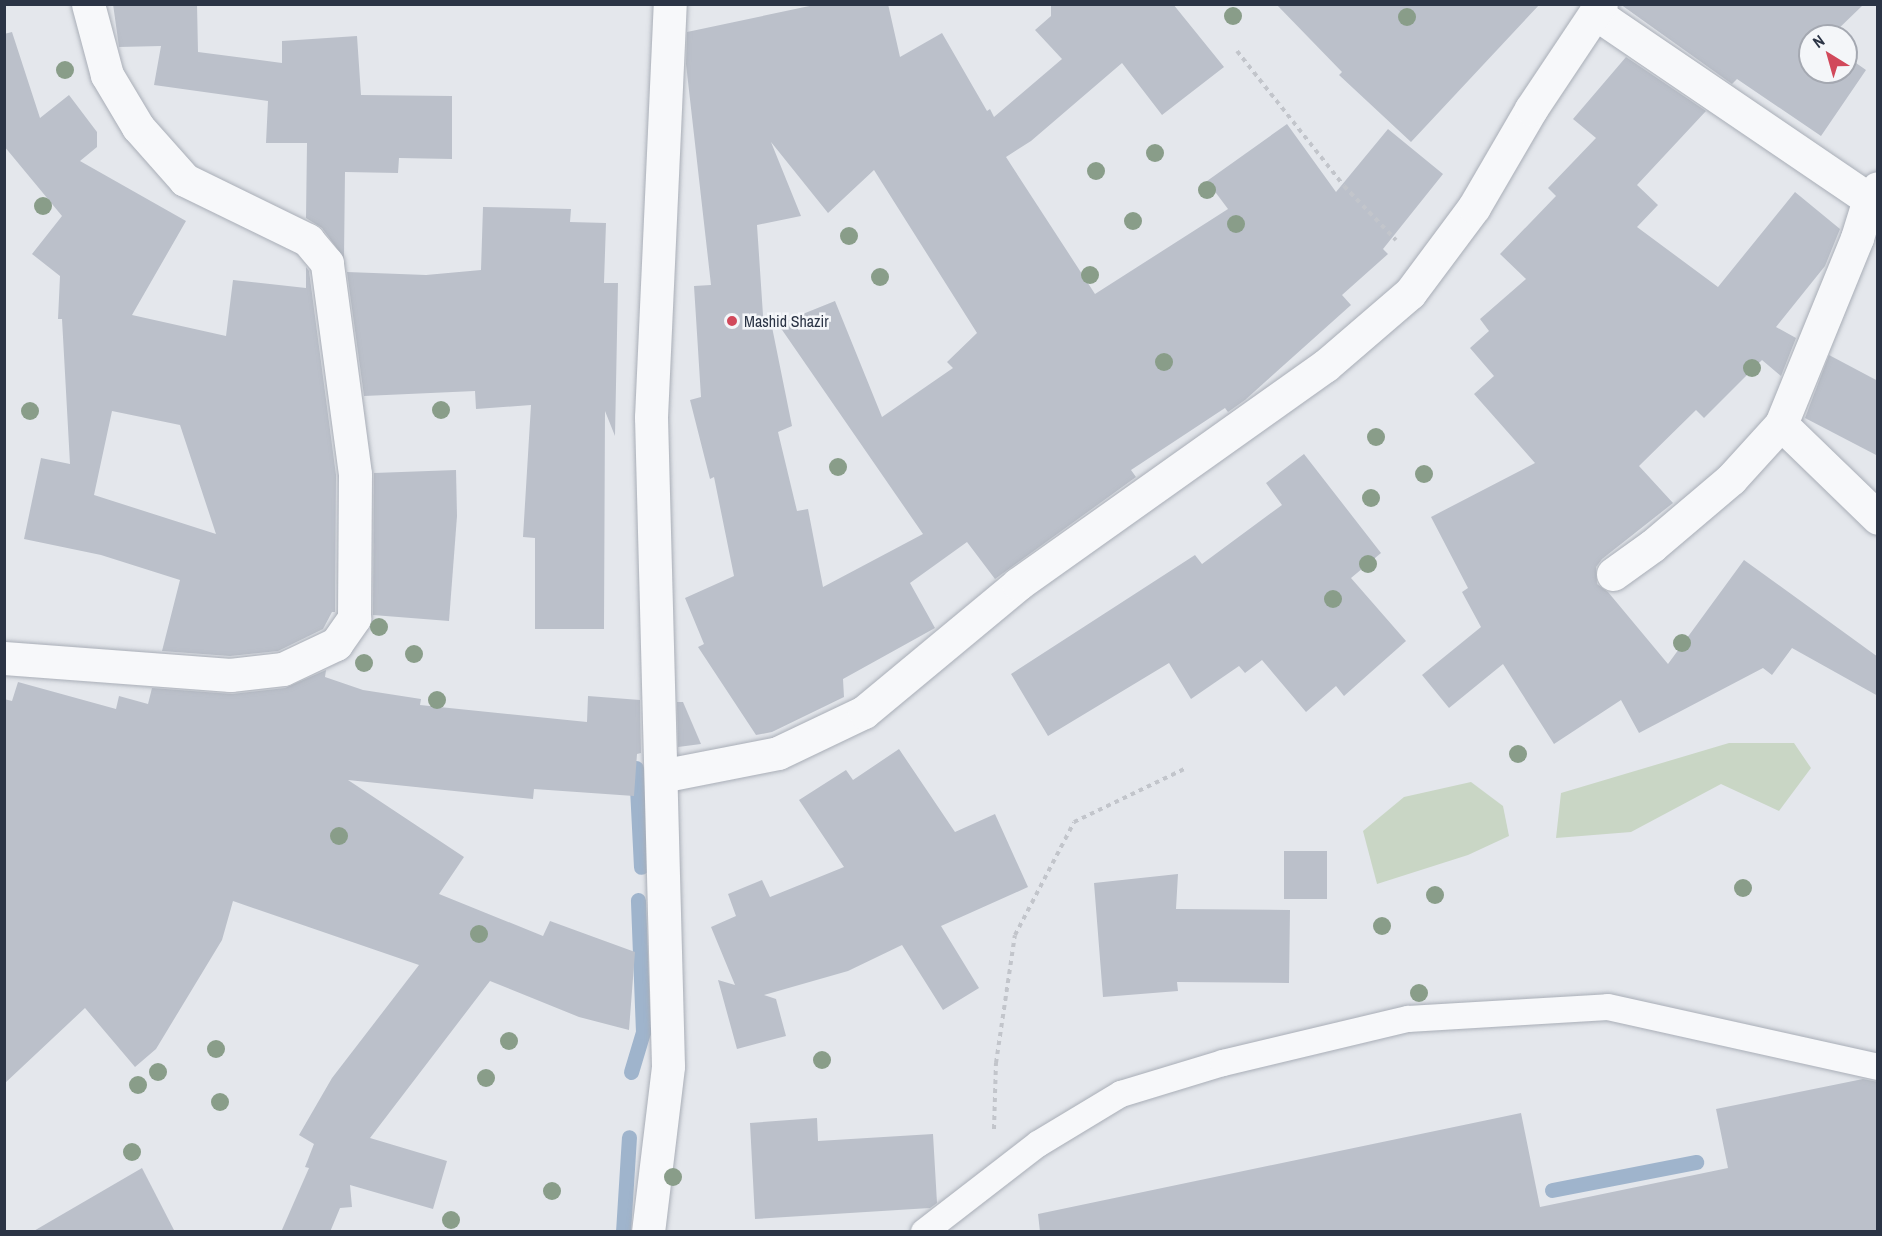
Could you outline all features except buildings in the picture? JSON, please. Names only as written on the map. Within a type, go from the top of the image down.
[{"type":"street","points":[[4,658],[230,675],[283,669],[336,644],[354,618],[355,474],[327,262],[309,240],[185,180],[138,127],[107,75],[88,4]]},
{"type":"street","points":[[648,1232],[668,1066],[651,417],[670,4]]},
{"type":"street","points":[[661,776],[778,753],[864,712],[1018,584],[1325,366],[1410,293],[1474,207],[1531,109],[1598,9],[1873,194],[1781,424],[1731,479],[1660,540],[1613,574]]},
{"type":"street","points":[[1781,424],[1878,518]]},
{"type":"lane","points":[[924,1232],[1038,1144],[1121,1094],[1223,1063],[1408,1019],[1608,1007],[1878,1066]]},
{"type":"path","points":[[1237,51],[1344,186],[1428,268]]},
{"type":"path","points":[[993,1181],[996,1063],[1015,935],[1074,822],[1184,769]]},
{"type":"green space","points":[[1729,743],[1794,743],[1811,768],[1779,811],[1721,784],[1631,832],[1556,838],[1561,793]]},
{"type":"green space","points":[[1471,782],[1503,806],[1509,836],[1468,855],[1377,884],[1363,831],[1404,797]]},
{"type":"waterway","points":[[636,768],[641,867]]},
{"type":"waterway","points":[[631,1072],[643,1032],[638,900]]},
{"type":"waterway","points":[[623,1232],[629,1137]]},
{"type":"waterway","points":[[1552,1190],[1696,1162]]},
{"type":"place","name":"Mashid Shazir","points":[[732,321]]}]
